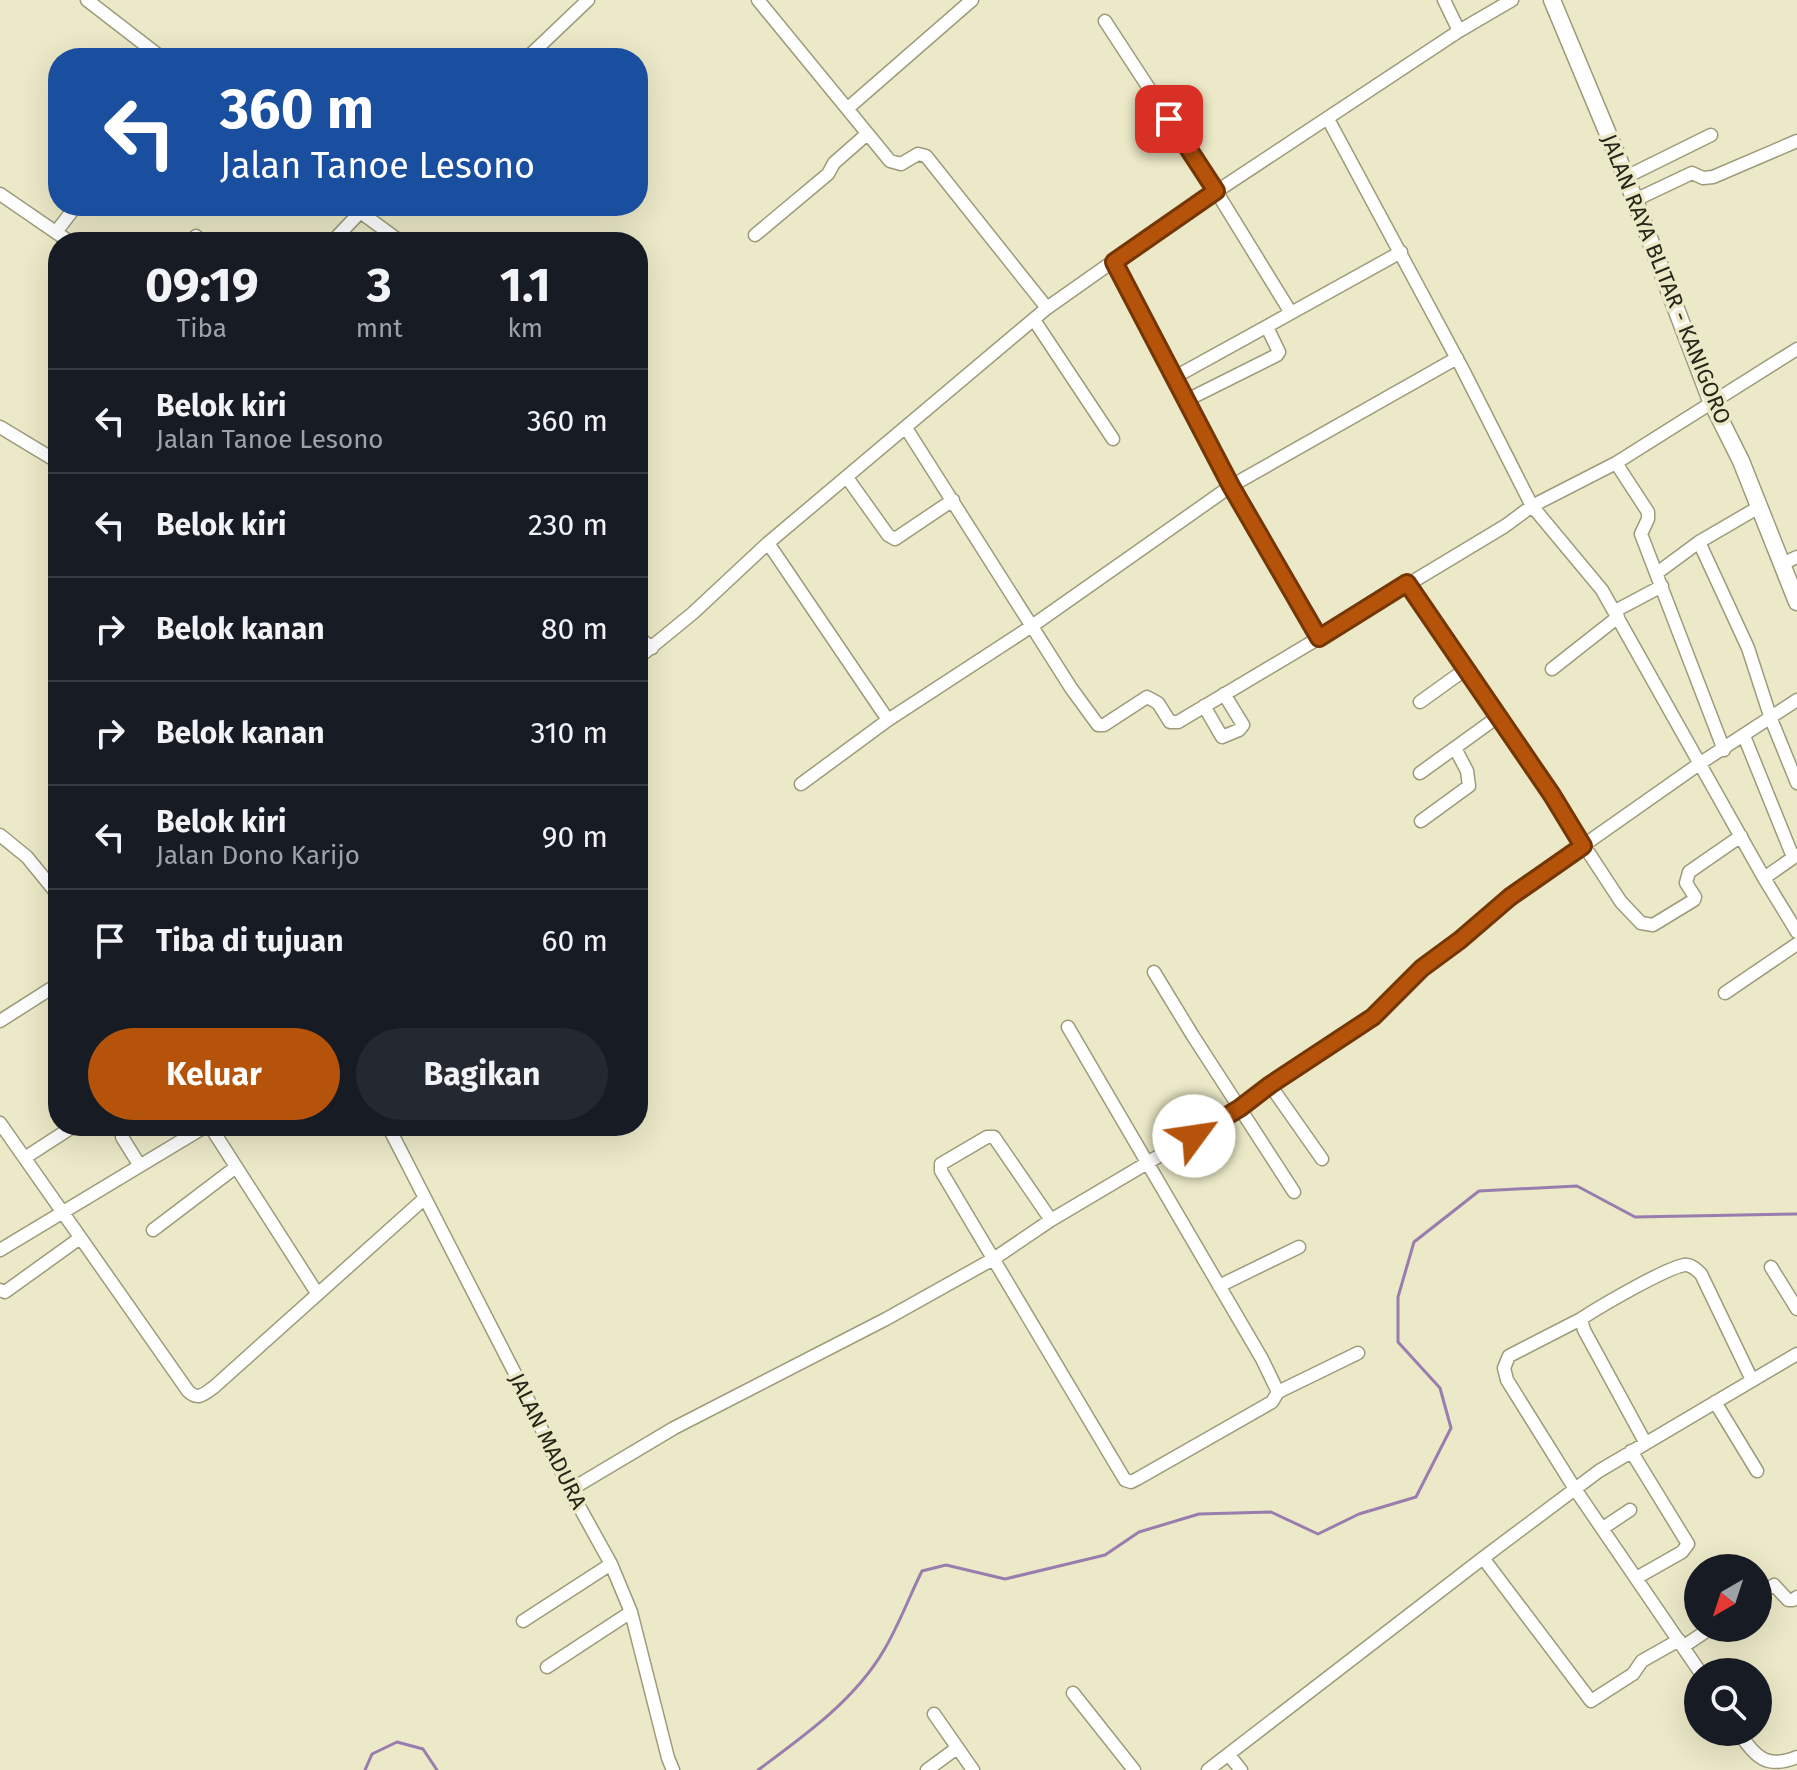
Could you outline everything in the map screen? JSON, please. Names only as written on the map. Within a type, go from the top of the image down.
[{"type":"main road","name":"JALAN RAYA BLITAR - KANIGORO","points":[[1552,0],[1626,177],[1711,401],[1741,461],[1759,507],[1789,560],[1797,602]]},
{"type":"street","points":[[87,0],[148,48]]},
{"type":"street","points":[[538,48],[588,0]]},
{"type":"street","points":[[758,0],[867,134],[897,164],[903,164],[918,154],[926,156],[1047,308]]},
{"type":"street","points":[[848,108],[972,0]]},
{"type":"street","points":[[1444,0],[1459,31]]},
{"type":"street","points":[[648,651],[768,543],[848,479],[1047,308],[1216,191],[1459,31],[1512,0]]},
{"type":"street","points":[[1105,21],[1291,313]]},
{"type":"street","points":[[1328,119],[1457,358],[1532,506],[1602,590],[1764,878],[1796,927]]},
{"type":"street","points":[[755,235],[828,174],[834,163],[867,134]]},
{"type":"street","points":[[1626,177],[1711,135]]},
{"type":"street","points":[[1635,200],[1692,173],[1703,178],[1713,177],[1797,141]]},
{"type":"street","points":[[0,210],[5,197],[56,232],[68,216]]},
{"type":"street","points":[[340,232],[353,216]]},
{"type":"street","points":[[369,216],[389,232]]},
{"type":"street","points":[[1175,377],[1401,252]]},
{"type":"street","points":[[1114,262],[1231,486],[1319,638]]},
{"type":"street","points":[[1034,320],[1113,439]]},
{"type":"street","points":[[1187,400],[1277,355],[1278,347],[1267,327]]},
{"type":"street","points":[[906,428],[1098,725],[1104,725],[1147,697],[1154,699],[1173,723],[1505,526],[1532,506],[1616,463],[1797,349]]},
{"type":"street","points":[[801,784],[888,720],[1032,626],[1231,486],[1457,358]]},
{"type":"street","points":[[0,427],[48,456]]},
{"type":"street","points":[[1616,463],[1648,512],[1641,534],[1724,750]]},
{"type":"street","points":[[848,479],[893,539],[903,537],[953,500]]},
{"type":"street","points":[[1657,573],[1699,542],[1759,507]]},
{"type":"street","points":[[1699,542],[1748,648],[1771,719],[1797,783]]},
{"type":"street","points":[[768,543],[888,720]]},
{"type":"street","points":[[1407,583],[1621,902],[1641,923],[1649,925],[1694,900],[1686,883],[1689,872],[1741,836]]},
{"type":"street","points":[[1552,669],[1616,614],[1662,586]]},
{"type":"street","points":[[648,645],[652,648]]},
{"type":"street","points":[[1420,702],[1466,669]]},
{"type":"street","points":[[1204,706],[1222,737],[1239,730],[1243,725],[1224,694]]},
{"type":"street","points":[[570,1490],[674,1428],[886,1319],[995,1258],[1051,1220],[1240,1108],[1373,1017],[1422,968],[1510,897],[1699,764],[1797,700]]},
{"type":"street","points":[[1420,773],[1499,716]]},
{"type":"street","points":[[1744,736],[1795,856],[1764,878]]},
{"type":"street","points":[[1421,821],[1469,786],[1467,771],[1455,748]]},
{"type":"street","points":[[0,835],[27,857],[48,883]]},
{"type":"street","points":[[1725,993],[1797,944]]},
{"type":"street","points":[[1154,972],[1294,1192]]},
{"type":"street","points":[[0,1021],[48,990]]},
{"type":"street","points":[[1068,1027],[1278,1392]]},
{"type":"street","points":[[1270,1085],[1322,1159]]},
{"type":"street","points":[[0,1123],[188,1391],[196,1397],[201,1397],[214,1387],[425,1198]]},
{"type":"street","points":[[26,1157],[59,1136]]},
{"type":"street","points":[[0,1250],[191,1136]]},
{"type":"street","points":[[215,1136],[317,1293]]},
{"type":"street","name":"JALAN MADURA","points":[[393,1136],[524,1391],[570,1490],[611,1564],[631,1612],[673,1770]]},
{"type":"street","points":[[1051,1220],[992,1136],[943,1163],[941,1171],[1125,1480],[1131,1482],[1137,1479],[1262,1410],[1278,1392],[1358,1353]]},
{"type":"street","points":[[122,1137],[140,1166]]},
{"type":"street","points":[[153,1230],[236,1167]]},
{"type":"street","points":[[0,1290],[5,1292],[80,1238]]},
{"type":"street","points":[[1219,1286],[1299,1247]]},
{"type":"street","points":[[1691,1658],[1575,1489],[1507,1380],[1504,1368],[1509,1356],[1642,1284],[1682,1266],[1690,1266],[1701,1274],[1752,1380]]},
{"type":"street","points":[[1771,1267],[1797,1309]]},
{"type":"street","points":[[1581,1319],[1645,1442]]},
{"type":"street","points":[[1208,1770],[1575,1489],[1645,1442],[1797,1354]]},
{"type":"street","points":[[1715,1402],[1757,1471]]},
{"type":"street","points":[[1631,1451],[1688,1544],[1682,1552],[1638,1577]]},
{"type":"street","points":[[1603,1528],[1630,1510]]},
{"type":"street","points":[[1483,1558],[1590,1701],[1633,1674],[1642,1661],[1684,1642]]},
{"type":"street","points":[[523,1621],[611,1564]]},
{"type":"street","points":[[1772,1586],[1788,1600],[1797,1597]]},
{"type":"street","points":[[547,1667],[631,1612]]},
{"type":"street","points":[[1073,1693],[1134,1770]]},
{"type":"street","points":[[934,1714],[973,1770]]},
{"type":"street","points":[[1750,1746],[1767,1766],[1777,1768],[1797,1757]]},
{"type":"street","points":[[927,1770],[957,1748]]},
{"type":"street","points":[[1229,1755],[1241,1770]]},
{"type":"waterway","points":[[758,1770],[827,1716],[859,1685],[889,1640],[922,1571],[946,1565],[1005,1579],[1105,1555],[1139,1532],[1199,1514],[1271,1512],[1318,1534],[1359,1514],[1416,1497],[1451,1428],[1440,1388],[1398,1342],[1398,1297],[1414,1242],[1479,1191],[1577,1186],[1635,1217],[1797,1214]]},
{"type":"waterway","points":[[365,1770],[372,1754],[397,1742],[423,1749],[437,1770]]},
{"type":"route","points":[[1169,119],[1216,191],[1114,262],[1231,486],[1272,552],[1319,638],[1407,583],[1552,795],[1583,846],[1510,897],[1422,968],[1373,1017],[1194,1136]]}]
